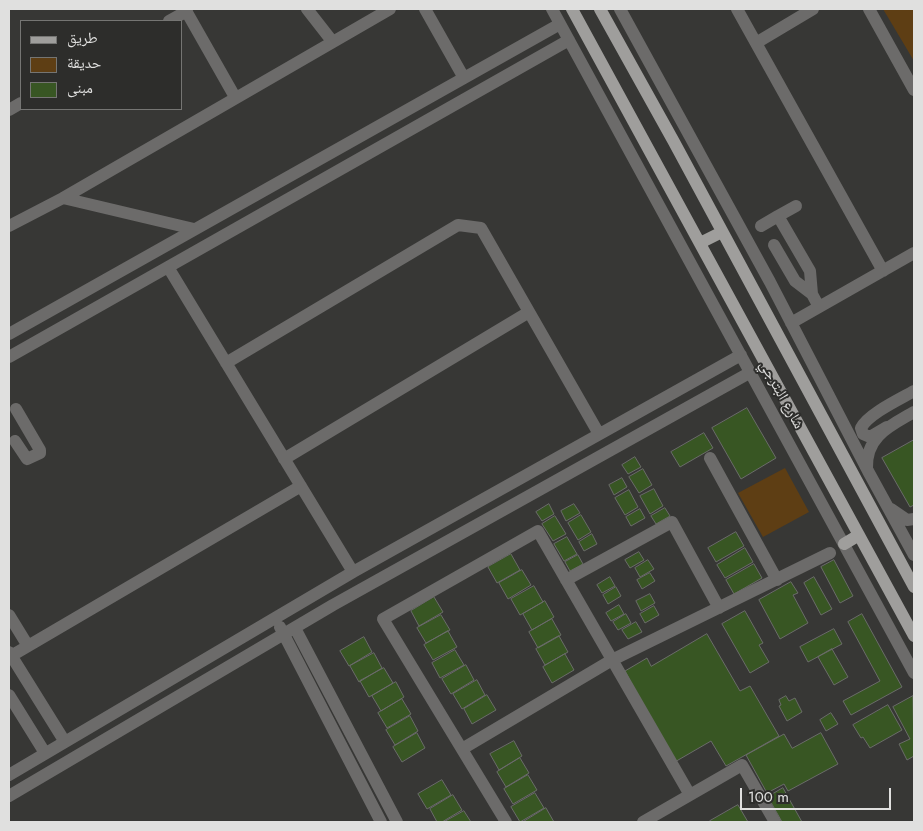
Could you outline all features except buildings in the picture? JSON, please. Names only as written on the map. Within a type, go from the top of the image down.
[{"type":"main road","name":"شارع البترجي","points":[[572,9],[914,636]]},
{"type":"main road","name":"شارع البترجي","points":[[600,9],[914,587]]},
{"type":"main road","points":[[700,243],[722,232]]},
{"type":"main road","points":[[844,544],[859,535]]},
{"type":"street","points":[[307,9],[332,42]]},
{"type":"street","points":[[9,226],[63,198],[390,9]]},
{"type":"street","points":[[425,9],[464,78]]},
{"type":"street","name":"شارع البترجي","points":[[552,9],[914,673]]},
{"type":"street","points":[[620,9],[770,282],[914,555]]},
{"type":"street","points":[[738,9],[884,271]]},
{"type":"street","points":[[756,43],[814,9]]},
{"type":"street","points":[[869,9],[914,90]]},
{"type":"street","points":[[171,20],[186,10],[235,97]]},
{"type":"street","points":[[9,334],[560,24]]},
{"type":"street","points":[[616,37],[632,28]]},
{"type":"street","points":[[9,357],[569,40]]},
{"type":"street","points":[[9,110],[20,104]]},
{"type":"street","points":[[619,132],[639,132]]},
{"type":"street","points":[[63,198],[194,229]]},
{"type":"street","points":[[761,226],[796,206]]},
{"type":"street","points":[[778,216],[810,271],[812,294],[819,307]]},
{"type":"street","points":[[226,363],[458,226],[480,228],[599,434]]},
{"type":"street","points":[[774,246],[795,281],[812,294]]},
{"type":"street","points":[[791,322],[914,253]]},
{"type":"street","points":[[168,267],[353,572]]},
{"type":"street","points":[[746,276],[770,282]]},
{"type":"street","points":[[284,459],[529,312]]},
{"type":"street","points":[[9,775],[353,572],[741,354]]},
{"type":"street","points":[[9,796],[289,631],[750,372]]},
{"type":"street","points":[[831,399],[850,422],[860,423],[914,390]]},
{"type":"street","points":[[11,407],[30,432],[40,450],[38,455],[27,459],[12,442],[30,432]]},
{"type":"street","points":[[876,413],[864,422],[861,428],[863,434],[870,436],[914,412]]},
{"type":"street","points":[[868,470],[867,456],[870,448],[888,427]]},
{"type":"street","points":[[710,458],[777,580]]},
{"type":"street","points":[[65,742],[10,654],[28,646],[301,486]]},
{"type":"street","points":[[888,507],[907,520],[914,519]]},
{"type":"street","points":[[566,580],[672,522],[719,608]]},
{"type":"street","points":[[506,822],[383,619],[538,531],[690,795]]},
{"type":"street","points":[[462,749],[612,660],[830,553]]},
{"type":"street","points":[[9,615],[28,646]]},
{"type":"street","points":[[275,618],[289,631],[397,822]]},
{"type":"street","points":[[289,631],[381,822]]},
{"type":"street","points":[[9,695],[45,753]]},
{"type":"street","points":[[643,822],[742,765],[775,822]]},
{"type":"green space","points":[[883,9],[914,9],[914,61]]},
{"type":"green space","points":[[785,468],[809,512],[763,537],[738,493]]}]
